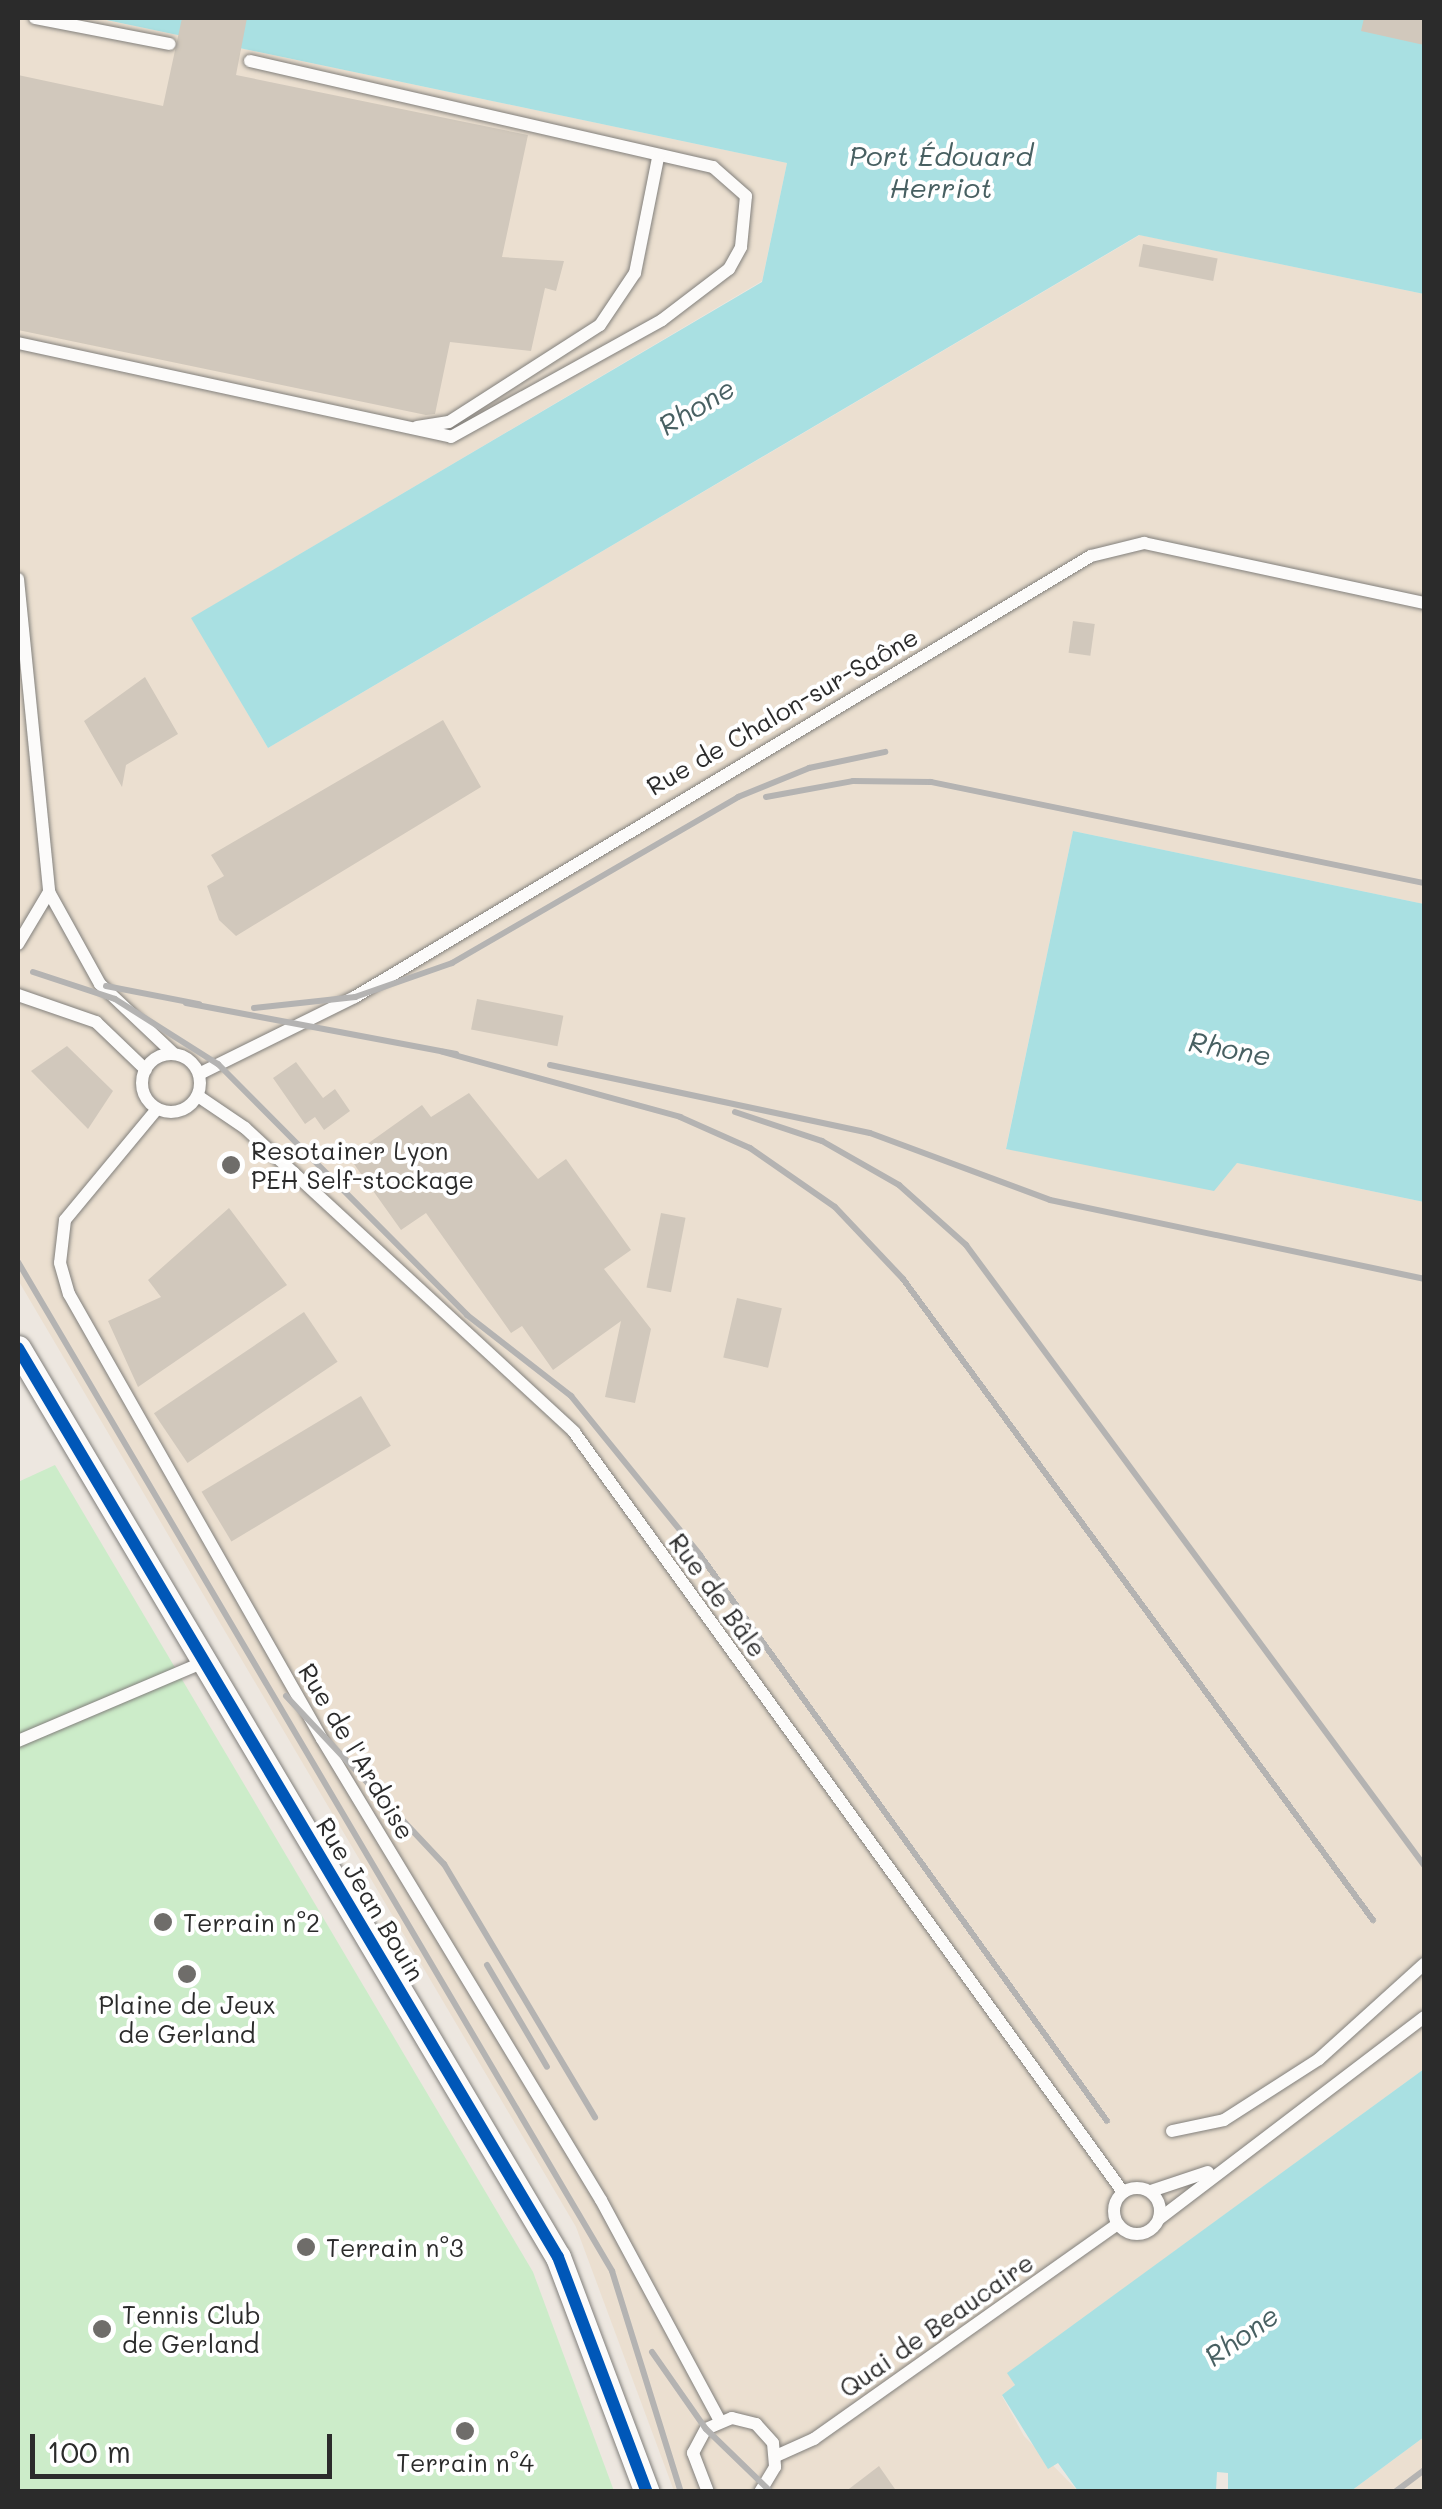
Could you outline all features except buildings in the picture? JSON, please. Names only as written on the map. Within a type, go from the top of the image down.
[{"type":"street","name":"Rue Jean Bouin","points":[[18,1348],[558,2256],[647,2492]]},
{"type":"lane","points":[[35,18],[170,44]]},
{"type":"lane","points":[[18,343],[452,437],[475,430],[662,320],[729,269],[749,218],[737,180],[658,158],[642,146],[250,61]]},
{"type":"lane","points":[[418,427],[449,422],[612,312],[635,273],[658,158]]},
{"type":"lane","name":"Rue de Chalon-sur-Saône","points":[[199,1074],[355,997],[1091,556],[1144,543],[1424,602]]},
{"type":"lane","points":[[18,579],[50,892],[100,984],[199,1074],[198,1096],[176,1112],[157,1109],[145,1096],[146,1070],[96,1022],[18,995]]},
{"type":"lane","points":[[18,944],[50,892]]},
{"type":"lane","points":[[146,1070],[174,1054]]},
{"type":"lane","name":"Rue de Bâle","points":[[198,1096],[245,1128],[574,1432],[1123,2192]]},
{"type":"lane","name":"Rue de l'Ardoise","points":[[157,1109],[65,1220],[60,1264],[69,1294],[322,1739],[601,2200],[720,2420]]},
{"type":"lane","points":[[18,1741],[204,1662]]},
{"type":"lane","points":[[1172,2131],[1224,2120],[1320,2059],[1424,1964]]},
{"type":"lane","points":[[1152,2192],[1159,2219],[1220,2167],[1424,2017]]},
{"type":"lane","points":[[1118,2224],[1123,2192],[1152,2192],[1220,2167]]},
{"type":"lane","name":"Quai de Beaucaire","points":[[776,2456],[814,2439],[1118,2224],[1136,2234],[1159,2219]]},
{"type":"lane","points":[[708,2492],[693,2453],[720,2420],[756,2424],[776,2456],[760,2492]]},
{"type":"shaded area","name":"Port Édouard Herriot","points":[[18,18],[97,18],[787,163],[762,281],[192,618],[268,748],[1140,235],[1424,294],[1424,904],[1073,831],[1006,1148],[1237,1163],[1424,1202],[1424,2069],[1008,2373],[1015,2385],[1002,2396],[1024,2436],[1078,2491],[674,2491],[576,2227],[18,1280]]},
{"type":"shaded area","points":[[1424,2437],[1424,2491],[1351,2491]]},
{"type":"green space","name":"Plaine de Jeux de Gerland","points":[[55,1465],[533,2272],[614,2491],[18,2491],[18,1482]]},
{"type":"water","name":"Port Édouard Herriot","points":[[97,18],[1424,18],[1424,294],[1139,235],[268,748],[191,618],[762,282],[787,163]]},
{"type":"water","name":"Rhone","points":[[1073,831],[1424,904],[1424,1202],[1237,1163],[1214,1191],[1006,1149]]},
{"type":"water","name":"Rhone","points":[[1424,2069],[1424,2437],[1351,2491],[1228,2491],[1228,2473],[1217,2472],[1216,2491],[1078,2491],[1058,2463],[1048,2469],[1002,2395],[1015,2385],[1007,2373]]},
{"type":"railway","points":[[254,1008],[355,997],[452,963],[738,797],[809,768],[885,752]]},
{"type":"railway","points":[[766,797],[853,781],[931,782],[1424,883]]},
{"type":"railway","points":[[33,972],[115,999],[218,1064],[467,1315],[571,1396],[700,1555],[1107,2121]]},
{"type":"railway","points":[[106,986],[199,1004]]},
{"type":"railway","points":[[186,1003],[456,1054]]},
{"type":"railway","points":[[443,1052],[680,1117],[750,1148],[835,1207],[903,1279],[1373,1920]]},
{"type":"railway","points":[[550,1065],[870,1133],[1050,1200],[1424,1279]]},
{"type":"railway","points":[[735,1112],[822,1141],[899,1185],[966,1245],[1424,1865]]},
{"type":"railway","points":[[18,1262],[612,2271],[681,2492]]},
{"type":"railway","points":[[286,1696],[444,1864],[595,2117]]},
{"type":"railway","points":[[487,1965],[547,2067]]},
{"type":"railway","points":[[652,2352],[706,2429],[771,2492]]},
{"type":"railway","points":[[1395,2492],[1424,2470]]},
{"type":"cycle path","points":[[18,1348],[558,2257],[647,2492]]},
{"type":"place","name":"Resotainer Lyon PEH Self-stockage","points":[[231,1165]]},
{"type":"place","name":"Terrain n°2","points":[[163,1922]]},
{"type":"place","name":"Plaine de Jeux de Gerland","points":[[187,1974]]},
{"type":"place","name":"Terrain n°3","points":[[306,2247]]},
{"type":"place","name":"Tennis Club de Gerland","points":[[102,2329]]},
{"type":"place","name":"Terrain n°4","points":[[465,2431]]}]
